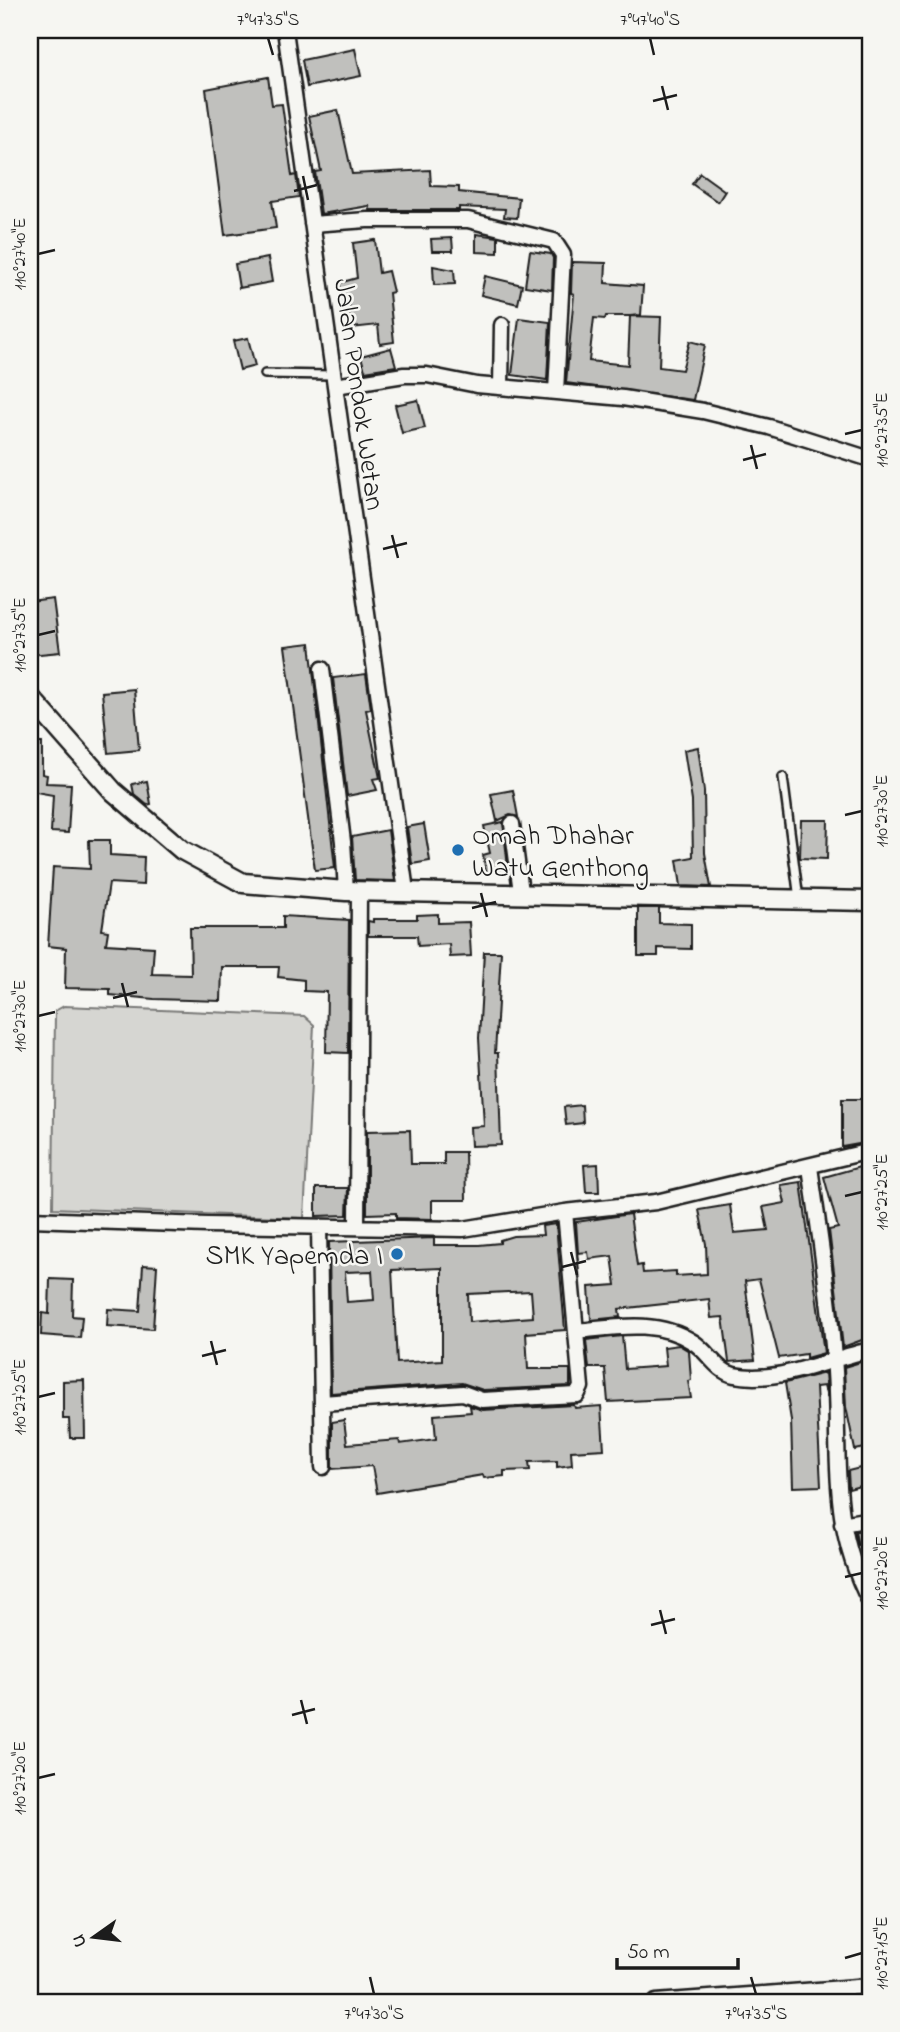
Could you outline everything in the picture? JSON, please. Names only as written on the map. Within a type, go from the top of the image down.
[{"type":"street","name":"Jalan Pondok Wetan","points":[[285,30],[406,891]]},
{"type":"street","points":[[312,225],[367,220],[468,220],[554,241],[563,255],[556,392]]},
{"type":"street","points":[[500,387],[502,325]]},
{"type":"street","points":[[334,380],[427,375],[500,387],[703,411],[769,427],[870,459]]},
{"type":"street","points":[[322,669],[343,842],[353,891],[357,1227]]},
{"type":"street","points":[[30,697],[113,791],[182,850],[243,883],[353,891],[521,892],[870,901]]},
{"type":"street","points":[[512,824],[521,892]]},
{"type":"street","points":[[30,1219],[463,1228],[565,1212],[656,1202],[870,1151]]},
{"type":"street","points":[[810,1167],[834,1357],[837,1490],[842,1524],[857,1576],[870,1602]]},
{"type":"street","points":[[322,1403],[463,1393],[482,1400],[577,1395],[581,1387],[578,1331],[565,1212]]},
{"type":"street","points":[[319,1227],[324,1467]]},
{"type":"street","points":[[578,1331],[638,1325],[659,1327],[693,1342],[720,1368],[732,1375],[778,1373],[870,1350]]},
{"type":"street","points":[[842,1524],[870,1519]]},
{"type":"street","points":[[656,2002],[870,1986]]},
{"type":"lane","points":[[265,374],[334,380]]},
{"type":"lane","points":[[783,776],[799,900]]},
{"type":"shaded area","points":[[64,1006],[304,1016],[314,1025],[304,1218],[53,1208],[55,1011]]},
{"type":"building","points":[[355,49],[361,76],[307,87],[302,60]]},
{"type":"building","points":[[268,77],[272,105],[282,104],[292,176],[296,175],[299,197],[272,201],[276,228],[225,235],[206,89]]},
{"type":"building","points":[[338,110],[352,174],[430,170],[431,186],[459,187],[459,192],[519,198],[517,218],[504,217],[505,209],[459,207],[459,210],[370,210],[369,206],[321,214],[315,172],[321,171],[309,116]]},
{"type":"building","points":[[700,173],[725,191],[718,202],[692,184]]},
{"type":"building","points":[[476,234],[498,237],[498,253],[476,252]]},
{"type":"building","points":[[452,238],[453,251],[432,251],[431,239]]},
{"type":"building","points":[[375,240],[379,273],[388,271],[393,292],[389,293],[394,342],[380,344],[378,325],[352,328],[349,302],[344,303],[339,283],[357,278],[353,243]]},
{"type":"building","points":[[530,251],[551,254],[552,290],[525,286]]},
{"type":"building","points":[[268,258],[272,282],[239,288],[235,264]]},
{"type":"building","points":[[572,262],[606,263],[605,283],[643,286],[641,315],[630,316],[661,317],[659,367],[682,370],[690,341],[705,345],[693,400],[566,383],[574,294],[571,293]],"holes":[[[630,316],[628,365],[589,361],[594,318]]]},
{"type":"building","points":[[433,266],[454,270],[455,284],[434,285]]},
{"type":"building","points":[[485,276],[522,285],[518,304],[481,295]]},
{"type":"building","points":[[519,318],[550,322],[547,380],[512,375]]},
{"type":"building","points":[[248,338],[255,366],[240,370],[233,341]]},
{"type":"building","points":[[391,348],[396,366],[365,371],[361,356]]},
{"type":"building","points":[[418,400],[425,428],[402,433],[395,405]]},
{"type":"building","points":[[53,599],[60,652],[30,655],[30,602]]},
{"type":"building","points":[[310,643],[335,868],[315,870],[285,646]]},
{"type":"building","points":[[366,674],[371,709],[366,710],[380,778],[373,779],[377,790],[347,796],[333,678]]},
{"type":"building","points":[[134,689],[139,750],[108,753],[102,692]]},
{"type":"building","points":[[30,743],[42,743],[42,774],[47,775],[46,783],[71,784],[68,833],[51,832],[53,795],[30,791]]},
{"type":"building","points":[[698,747],[704,791],[705,853],[711,887],[681,886],[677,860],[693,857],[692,801],[684,750]]},
{"type":"building","points":[[147,781],[151,804],[147,805],[134,794],[132,784]]},
{"type":"building","points":[[513,790],[518,817],[510,815],[497,821],[491,794]]},
{"type":"building","points":[[801,820],[828,820],[827,859],[800,858]]},
{"type":"building","points":[[503,822],[508,868],[486,872],[483,855],[490,853],[484,826]]},
{"type":"building","points":[[424,824],[430,861],[412,864],[407,827]]},
{"type":"building","points":[[388,830],[395,881],[355,880],[352,837]]},
{"type":"building","points":[[89,840],[110,840],[110,855],[144,857],[143,885],[109,883],[102,930],[108,931],[106,944],[154,947],[152,974],[191,975],[190,928],[283,928],[283,916],[349,920],[348,1053],[326,1052],[327,992],[304,991],[304,980],[278,977],[279,967],[222,967],[221,1001],[154,999],[110,995],[110,989],[65,988],[66,948],[48,946],[53,867],[90,869]]},
{"type":"building","points":[[638,908],[659,908],[659,923],[691,924],[691,949],[658,948],[658,956],[638,956]]},
{"type":"building","points":[[438,914],[438,923],[469,922],[471,956],[450,957],[449,944],[418,946],[417,936],[368,936],[368,921],[373,922],[373,919],[417,919],[417,915]]},
{"type":"building","points":[[484,952],[501,952],[495,1053],[498,1053],[501,1145],[471,1146],[470,1127],[484,1126],[479,1038]]},
{"type":"building","points":[[842,1099],[870,1099],[870,1142],[842,1147]]},
{"type":"building","points":[[582,1105],[583,1123],[566,1125],[564,1107]]},
{"type":"building","points":[[410,1130],[411,1164],[444,1164],[444,1152],[465,1152],[466,1200],[432,1200],[432,1219],[396,1218],[396,1213],[367,1214],[367,1131]]},
{"type":"building","points":[[598,1164],[599,1192],[586,1192],[584,1165]]},
{"type":"building","points":[[870,1164],[870,1218],[864,1219],[870,1250],[870,1337],[843,1347],[829,1230],[838,1228],[824,1177]]},
{"type":"building","points":[[801,1182],[824,1353],[806,1358],[806,1354],[779,1358],[759,1279],[745,1281],[755,1360],[729,1362],[723,1317],[711,1318],[709,1299],[619,1309],[620,1317],[591,1320],[589,1287],[616,1285],[612,1256],[589,1259],[588,1252],[578,1253],[576,1222],[630,1214],[637,1266],[642,1265],[643,1273],[676,1271],[676,1276],[707,1274],[706,1244],[699,1210],[730,1205],[734,1233],[768,1230],[763,1207],[785,1203],[781,1185]]},
{"type":"building","points":[[316,1188],[348,1188],[347,1215],[316,1216]]},
{"type":"building","points":[[556,1224],[565,1330],[526,1333],[528,1369],[570,1369],[570,1386],[483,1390],[462,1383],[331,1393],[329,1242],[434,1238],[434,1245],[479,1245],[500,1243],[500,1240],[513,1236],[543,1235],[542,1226]],"holes":[[[442,1268],[442,1360],[397,1363],[392,1270]],[[372,1271],[374,1300],[347,1302],[345,1272]],[[531,1291],[533,1317],[469,1322],[468,1294]]]},
{"type":"building","points":[[143,1265],[157,1266],[153,1329],[107,1326],[108,1309],[140,1311]]},
{"type":"building","points":[[50,1279],[73,1280],[72,1316],[82,1317],[80,1338],[41,1335],[42,1313],[49,1314]]},
{"type":"building","points":[[622,1336],[625,1369],[666,1366],[664,1347],[679,1345],[689,1351],[691,1380],[688,1381],[691,1398],[608,1402],[605,1368],[589,1368],[586,1340]]},
{"type":"building","points":[[864,1361],[870,1447],[855,1450],[846,1407],[844,1367]]},
{"type":"building","points":[[825,1373],[827,1398],[824,1386],[816,1387],[821,1486],[793,1487],[791,1420],[785,1383]]},
{"type":"building","points":[[84,1380],[85,1438],[70,1438],[69,1419],[63,1419],[63,1381]]},
{"type":"building","points":[[574,1405],[575,1408],[601,1406],[604,1449],[571,1451],[572,1465],[557,1467],[557,1461],[529,1462],[530,1470],[504,1471],[504,1476],[484,1478],[483,1475],[377,1493],[372,1466],[332,1469],[332,1422],[344,1420],[347,1444],[399,1440],[400,1444],[436,1439],[434,1415],[471,1412],[470,1406],[483,1410]]},
{"type":"building","points":[[868,1466],[870,1510],[865,1510],[860,1486],[849,1489],[848,1471]]},
{"type":"building","points":[[870,1529],[870,1540],[858,1545],[855,1532]]},
{"type":"place","name":"Omah Dhahar Watu Genthong","points":[[458,850]]},
{"type":"place","name":"SMK Yapemda I","points":[[397,1254]]}]
